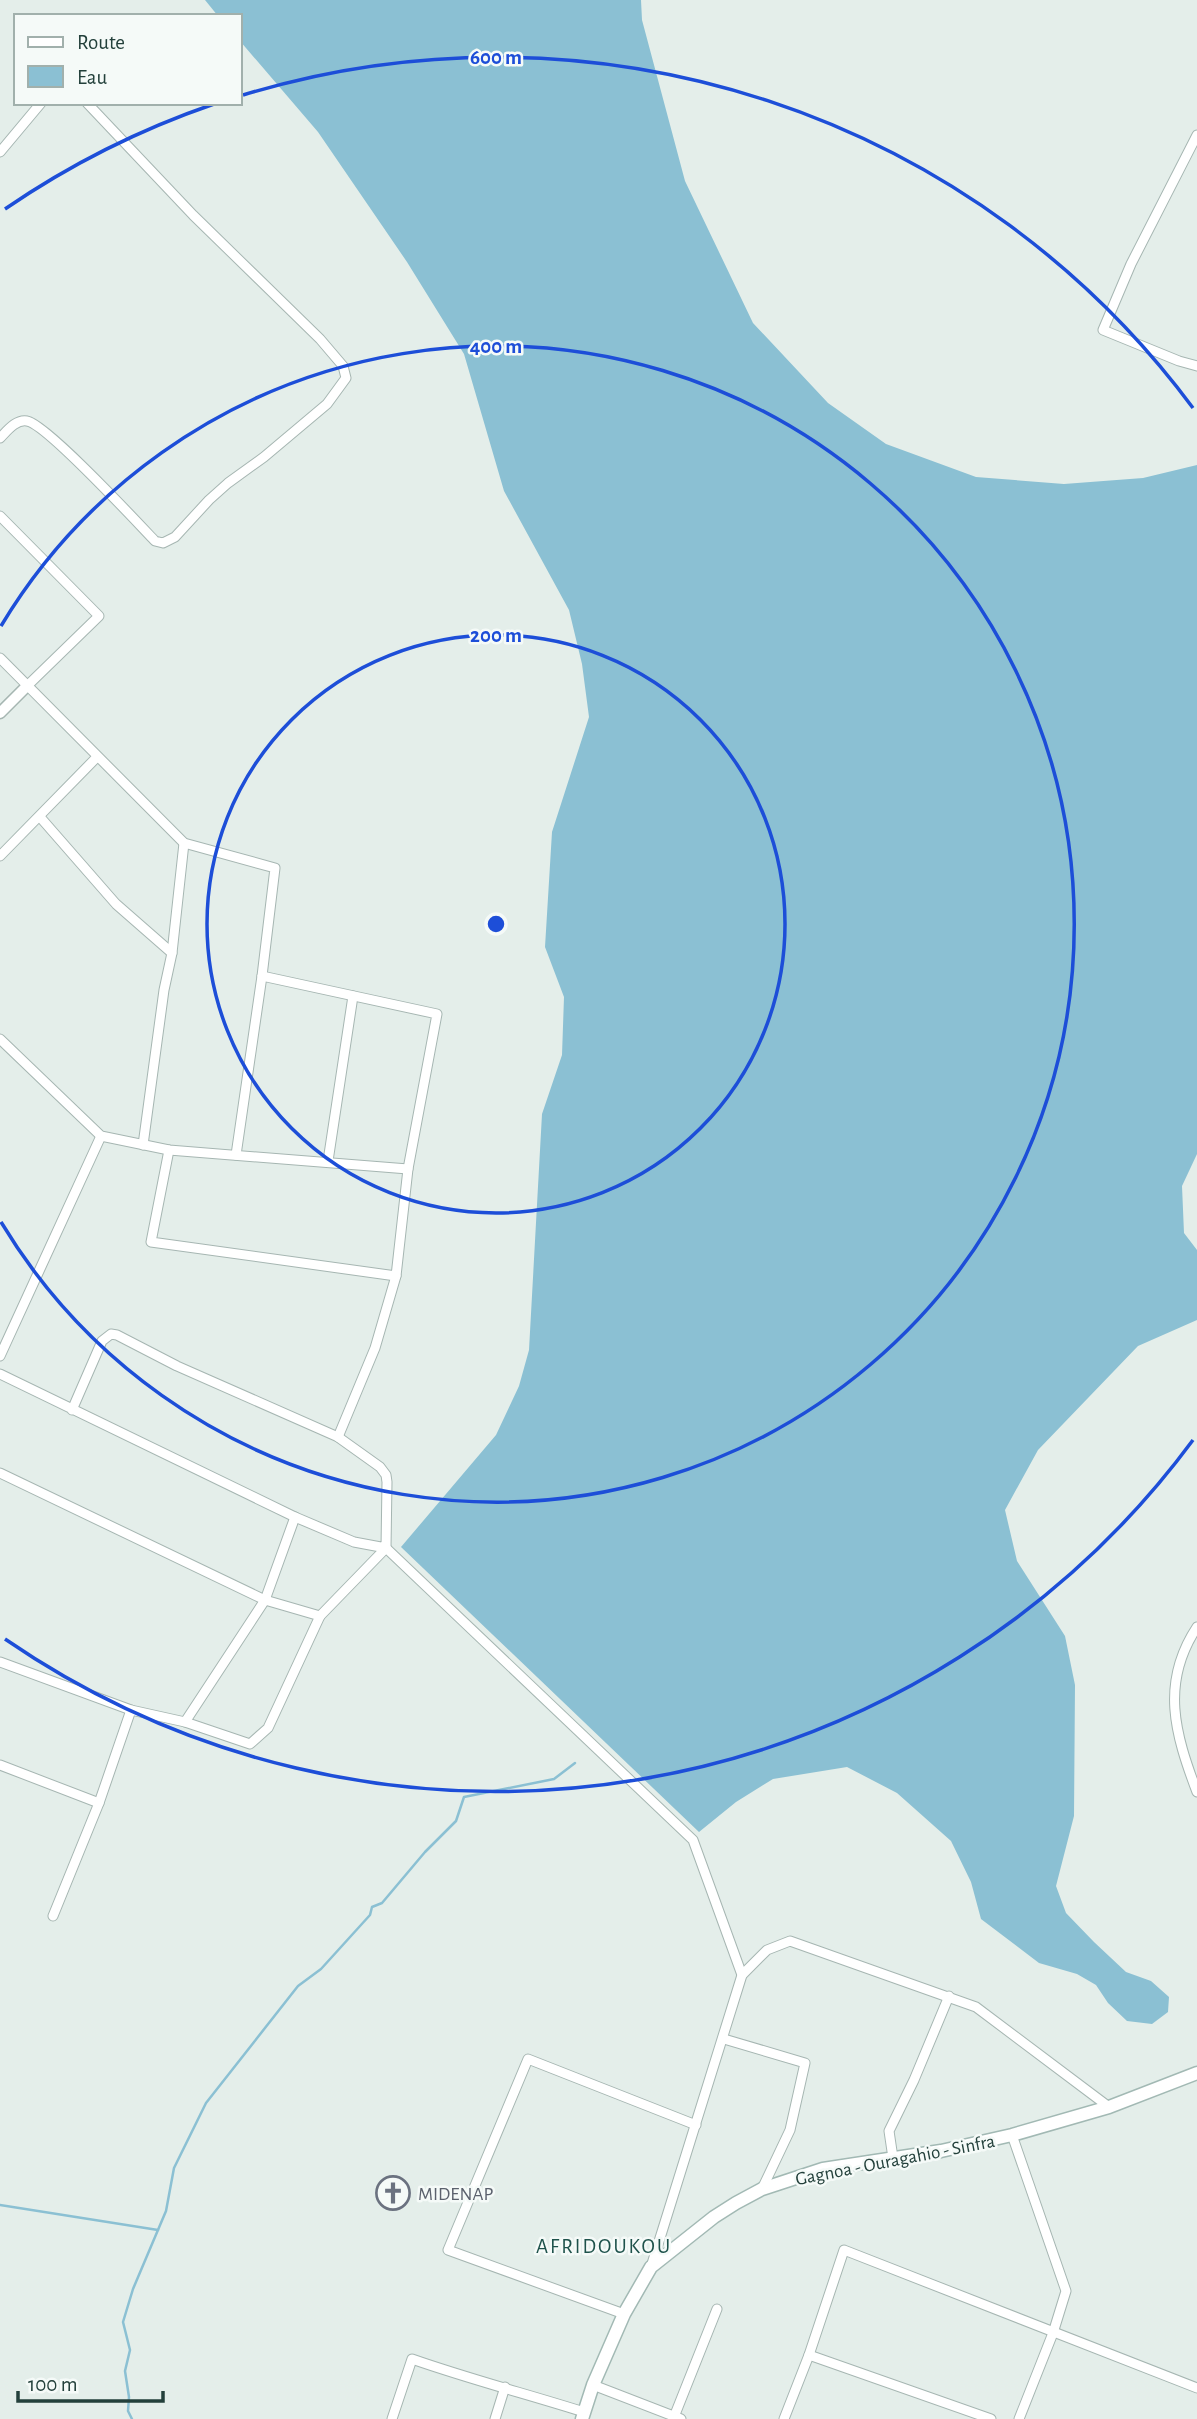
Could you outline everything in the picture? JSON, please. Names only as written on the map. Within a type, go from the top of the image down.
[{"type":"main road","name":"Gagnoa - Ouragahio - Sinfra","points":[[583,2415],[624,2314],[651,2267],[713,2217],[762,2189],[823,2169],[941,2151],[1012,2135],[1110,2107],[1197,2073]]},
{"type":"street","points":[[0,152],[39,105]]},
{"type":"street","points":[[0,438],[20,421],[35,424],[63,448],[155,541],[163,543],[181,531],[208,500],[327,404],[346,378],[342,366],[320,339],[193,215],[89,105]]},
{"type":"street","points":[[1196,136],[1131,264],[1103,330],[1197,366]]},
{"type":"street","points":[[0,516],[99,616],[0,713]]},
{"type":"street","points":[[0,658],[184,843],[275,868],[236,1154]]},
{"type":"street","points":[[0,856],[97,757]]},
{"type":"street","points":[[40,817],[116,904],[172,953]]},
{"type":"street","points":[[143,1145],[164,990],[172,953],[184,843]]},
{"type":"street","points":[[262,976],[437,1013],[408,1169],[396,1276],[375,1348],[338,1437]]},
{"type":"street","points":[[328,1161],[352,996]]},
{"type":"street","points":[[0,1039],[101,1136],[169,1150],[408,1169]]},
{"type":"street","points":[[0,1356],[101,1136]]},
{"type":"street","points":[[169,1150],[151,1242],[396,1276]]},
{"type":"street","points":[[0,1662],[131,1710],[185,1722],[250,1744],[268,1728],[320,1616],[386,1548],[386,1475],[380,1467],[338,1437],[177,1366],[117,1335],[111,1334],[102,1340],[72,1410]]},
{"type":"street","points":[[0,1374],[295,1517],[354,1542],[386,1548],[693,1840],[742,1975]]},
{"type":"street","points":[[0,1473],[265,1600],[320,1616]]},
{"type":"street","points":[[185,1722],[265,1600],[295,1517]]},
{"type":"street","points":[[1197,1627],[1186,1644],[1174,1682],[1175,1719],[1197,1792]]},
{"type":"street","points":[[53,1916],[99,1803],[131,1710]]},
{"type":"street","points":[[0,1765],[99,1803]]},
{"type":"street","points":[[651,2267],[742,1975],[767,1950],[790,1941],[976,2007],[1110,2107]]},
{"type":"street","points":[[893,2158],[889,2131],[914,2080],[949,1996]]},
{"type":"street","points":[[724,2039],[805,2063],[790,2130],[762,2189]]},
{"type":"street","points":[[624,2314],[448,2250],[528,2059],[696,2125]]},
{"type":"street","points":[[1012,2135],[1066,2291],[1053,2333],[1019,2419]]},
{"type":"street","points":[[784,2419],[809,2355],[844,2250],[1197,2388]]},
{"type":"street","points":[[593,2385],[678,2418],[717,2309]]},
{"type":"street","points":[[809,2355],[990,2419]]},
{"type":"street","points":[[392,2419],[412,2359],[505,2387],[583,2415]]},
{"type":"street","points":[[495,2419],[505,2387]]},
{"type":"water","points":[[205,0],[641,0],[642,20],[685,181],[753,323],[828,403],[886,444],[976,477],[1064,484],[1143,478],[1197,465],[1197,1154],[1182,1186],[1184,1233],[1197,1250],[1197,1320],[1138,1346],[1038,1450],[1005,1510],[1017,1561],[1065,1636],[1075,1685],[1074,1816],[1056,1886],[1066,1913],[1094,1942],[1126,1972],[1151,1981],[1169,1997],[1168,2012],[1152,2024],[1127,2021],[1108,2003],[1096,1985],[1077,1974],[1039,1963],[981,1919],[971,1882],[951,1841],[897,1793],[847,1767],[773,1779],[736,1802],[699,1832],[401,1547],[496,1435],[519,1386],[529,1350],[542,1114],[562,1055],[564,997],[545,947],[552,832],[589,717],[582,664],[569,610],[504,491],[464,354],[407,262],[318,132],[242,43],[242,14],[216,14]]},
{"type":"waterway","points":[[132,2419],[128,2411],[125,2371],[130,2350],[123,2322],[133,2289],[166,2211],[174,2168],[206,2103],[298,1986],[321,1969],[370,1915],[372,1907],[382,1903],[425,1852],[456,1821],[464,1797],[554,1779],[575,1763]]},
{"type":"waterway","points":[[0,2205],[158,2230]]},
{"type":"place","name":"MIDENAP","points":[[393,2193]]},
{"type":"district","name":"AFRIDOUKOU","points":[[604,2246]]}]
